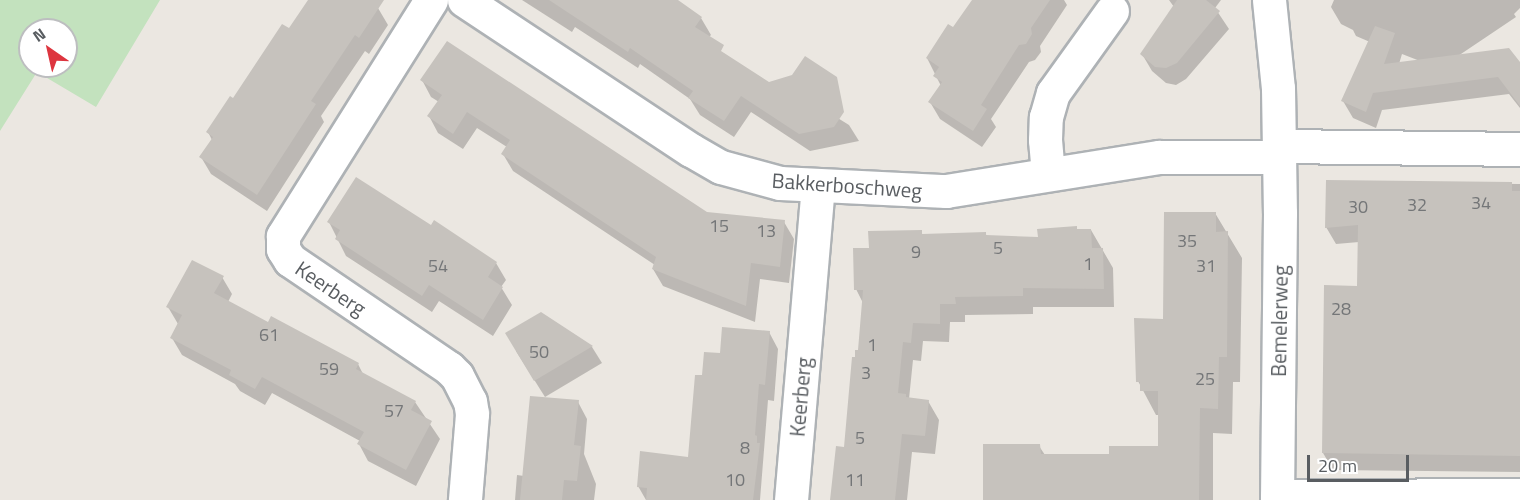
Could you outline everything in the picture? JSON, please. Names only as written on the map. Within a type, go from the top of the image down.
[{"type":"street","name":"Keerberg","points":[[431,0],[283,236],[282,249],[290,260],[449,368],[457,376],[470,401],[472,414],[465,500]]},
{"type":"street","name":"Bakkerboschweg","points":[[464,0],[665,133],[721,167],[780,183],[946,191],[1158,157],[1279,152]]},
{"type":"street","name":"Bemelerweg","points":[[1269,0],[1278,88],[1277,498],[1520,495]]},
{"type":"street","points":[[1048,174],[1045,140],[1046,117],[1053,93],[1112,11]]},
{"type":"street","points":[[1279,152],[1520,149]]},
{"type":"street","name":"Keerberg","points":[[791,500],[818,186]]},
{"type":"green space","points":[[0,0],[160,0],[96,107],[47,78],[78,78],[78,18],[18,18],[18,78],[33,78],[0,131]]},
{"type":"building","points":[[308,0],[384,0],[359,38],[355,35],[311,101],[316,104],[257,195],[199,157],[213,137],[206,132],[230,96],[233,98],[282,24],[289,28]]},
{"type":"building","points":[[549,0],[678,0],[702,17],[695,27],[724,45],[721,51],[769,82],[792,75],[805,56],[837,77],[844,112],[834,127],[799,134],[741,96],[724,121],[688,98],[693,91],[630,48],[628,52]]},
{"type":"building","points":[[972,0],[1050,0],[1031,28],[1032,34],[1026,44],[1019,45],[981,105],[987,109],[973,131],[928,102],[942,82],[933,76],[939,67],[926,58],[948,24],[953,27]]},
{"type":"building","points":[[1177,0],[1206,0],[1220,11],[1177,63],[1166,68],[1155,67],[1140,54]]},
{"type":"building","points":[[1375,26],[1395,33],[1384,64],[1509,48],[1520,62],[1520,106],[1498,77],[1373,93],[1366,112],[1341,101]]},
{"type":"building","points":[[447,41],[707,212],[785,220],[780,267],[751,263],[746,306],[652,269],[656,257],[501,154],[510,140],[467,112],[453,134],[427,116],[442,95],[420,80]]},
{"type":"building","points":[[356,177],[431,225],[434,220],[497,262],[488,277],[503,287],[483,320],[429,285],[422,296],[335,239],[340,230],[327,222]]},
{"type":"building","points":[[1326,180],[1512,182],[1512,191],[1520,191],[1520,456],[1322,453],[1324,285],[1357,286],[1358,225],[1325,228]]},
{"type":"building","points":[[1164,212],[1216,212],[1216,232],[1228,231],[1227,357],[1219,357],[1218,409],[1200,408],[1199,500],[983,500],[983,444],[1040,444],[1041,454],[1109,454],[1109,446],[1158,446],[1158,391],[1140,391],[1140,382],[1136,382],[1134,318],[1163,319]]},
{"type":"building","points":[[1077,226],[1077,229],[1091,229],[1092,248],[1103,248],[1104,289],[1023,288],[1023,296],[955,297],[956,304],[940,304],[940,324],[913,323],[911,343],[903,342],[898,393],[906,394],[906,397],[929,400],[925,436],[902,434],[895,500],[830,500],[836,446],[844,447],[852,357],[855,357],[855,350],[858,350],[863,290],[854,290],[853,248],[869,248],[868,231],[922,230],[922,234],[986,232],[986,235],[1038,237],[1037,229]]},
{"type":"building","points":[[192,260],[224,276],[214,293],[268,322],[271,316],[359,363],[356,369],[416,401],[411,410],[432,421],[406,470],[357,444],[364,432],[262,377],[255,389],[229,375],[231,370],[170,338],[182,315],[166,307]]},
{"type":"building","points":[[541,312],[593,346],[534,381],[505,333]]},
{"type":"building","points":[[722,327],[770,331],[765,385],[759,384],[755,435],[757,443],[760,443],[753,500],[646,500],[647,488],[637,487],[640,451],[688,457],[695,375],[702,375],[704,352],[720,353]]},
{"type":"building","points":[[530,396],[579,400],[574,445],[581,446],[577,481],[564,480],[562,500],[520,500]]}]
